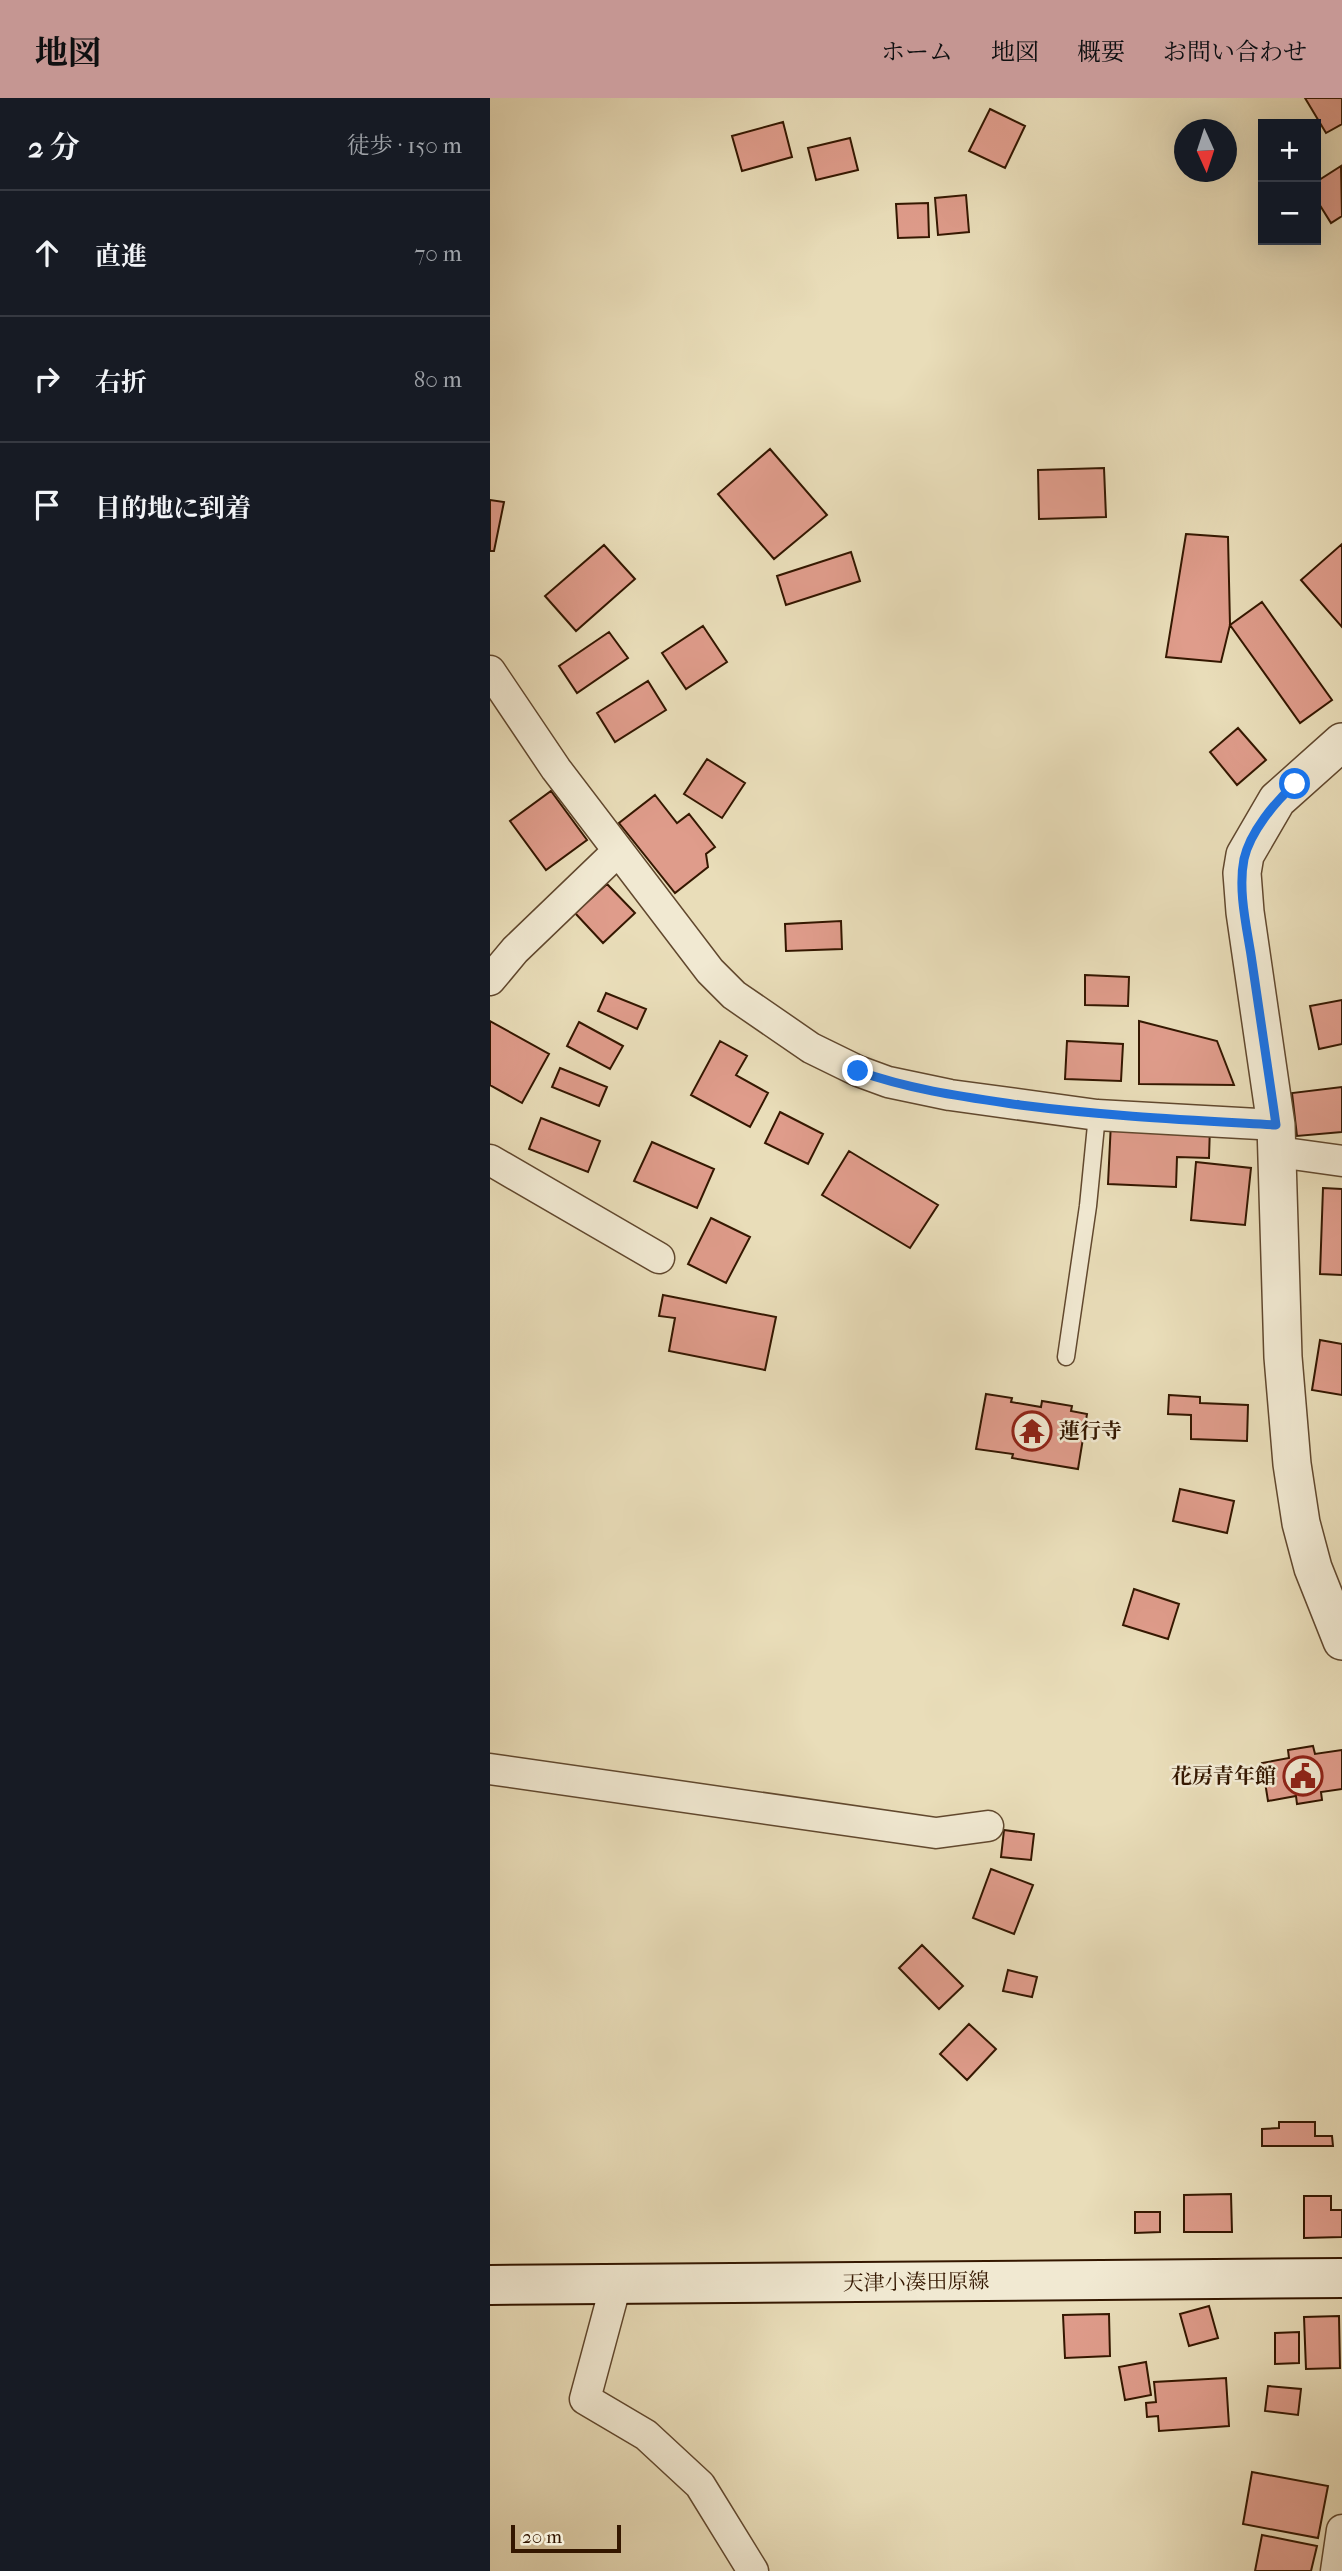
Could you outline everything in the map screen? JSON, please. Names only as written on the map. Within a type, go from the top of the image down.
[{"type":"main road","name":"天津小湊田原線","points":[[490,2285],[1342,2278]]},
{"type":"street","points":[[490,671],[556,769],[710,971],[734,995],[768,1021],[811,1048],[888,1082],[950,1096],[1277,1138],[1342,1161]]},
{"type":"street","points":[[1342,742],[1277,800],[1245,855],[1242,873],[1245,912],[1277,1138],[1283,1356],[1292,1464],[1301,1523],[1313,1568],[1342,1641]]},
{"type":"street","points":[[490,980],[515,950],[618,851]]},
{"type":"street","points":[[490,1160],[659,1258]]},
{"type":"street","points":[[490,1769],[936,1833],[988,1826]]},
{"type":"street","points":[[615,2284],[585,2399],[646,2435],[700,2485],[753,2571]]},
{"type":"street","points":[[1336,2571],[1342,2530]]},
{"type":"lane","points":[[1066,1357],[1088,1206],[1097,1115]]},
{"type":"building","points":[[1305,98],[1342,98],[1342,124],[1326,133],[1321,119],[1318,119]]},
{"type":"building","points":[[990,109],[1025,126],[1005,168],[969,151]]},
{"type":"building","points":[[783,122],[792,157],[742,171],[732,136]]},
{"type":"building","points":[[850,138],[858,170],[816,180],[808,148]]},
{"type":"building","points":[[1341,166],[1342,216],[1331,223],[1321,207],[1321,179]]},
{"type":"building","points":[[966,195],[969,232],[938,235],[935,198]]},
{"type":"building","points":[[928,203],[929,237],[898,238],[896,204]]},
{"type":"building","points":[[770,449],[827,515],[774,559],[718,494]]},
{"type":"building","points":[[1104,468],[1106,517],[1039,519],[1038,470]]},
{"type":"building","points":[[490,500],[504,502],[494,551],[490,551]]},
{"type":"building","points":[[1186,534],[1228,537],[1230,625],[1221,662],[1166,657]]},
{"type":"building","points":[[1342,544],[1342,627],[1301,580]]},
{"type":"building","points":[[604,545],[635,579],[576,631],[545,596]]},
{"type":"building","points":[[851,552],[860,581],[786,605],[777,576]]},
{"type":"building","points":[[1262,602],[1332,700],[1300,723],[1230,625]]},
{"type":"building","points":[[703,626],[727,662],[686,689],[662,653]]},
{"type":"building","points":[[609,632],[628,658],[577,693],[559,666]]},
{"type":"building","points":[[648,681],[666,710],[615,742],[597,713]]},
{"type":"building","points":[[1238,728],[1266,760],[1237,785],[1210,752]]},
{"type":"building","points":[[707,759],[745,783],[722,818],[684,794]]},
{"type":"building","points":[[551,791],[587,840],[546,870],[510,821]]},
{"type":"building","points":[[655,795],[677,823],[689,814],[715,847],[706,854],[708,867],[675,893],[619,823]]},
{"type":"building","points":[[607,884],[635,913],[603,943],[575,913]]},
{"type":"building","points":[[841,921],[842,949],[786,951],[785,924]]},
{"type":"building","points":[[1085,975],[1129,977],[1128,1006],[1085,1005]]},
{"type":"building","points":[[606,993],[646,1009],[637,1029],[598,1011]]},
{"type":"building","points":[[1342,1000],[1342,1044],[1319,1049],[1310,1006]]},
{"type":"building","points":[[490,1021],[549,1054],[522,1103],[490,1085]]},
{"type":"building","points":[[1139,1021],[1217,1041],[1234,1085],[1139,1084]]},
{"type":"building","points":[[579,1022],[623,1046],[610,1069],[567,1046]]},
{"type":"building","points":[[720,1041],[747,1056],[736,1075],[768,1093],[750,1127],[691,1095]]},
{"type":"building","points":[[1067,1041],[1123,1044],[1121,1081],[1065,1079]]},
{"type":"building","points":[[560,1068],[607,1087],[599,1106],[552,1087]]},
{"type":"building","points":[[1342,1087],[1342,1132],[1297,1136],[1292,1093]]},
{"type":"building","points":[[780,1112],[823,1134],[808,1164],[765,1143]]},
{"type":"building","points":[[541,1118],[600,1141],[588,1172],[529,1149]]},
{"type":"building","points":[[1111,1122],[1210,1126],[1209,1158],[1177,1157],[1176,1187],[1108,1184]]},
{"type":"building","points":[[652,1142],[714,1169],[697,1208],[634,1181]]},
{"type":"building","points":[[849,1151],[938,1205],[910,1248],[822,1195]]},
{"type":"building","points":[[1196,1162],[1251,1168],[1245,1225],[1191,1220]]},
{"type":"building","points":[[1323,1188],[1342,1189],[1342,1275],[1320,1274]]},
{"type":"building","points":[[711,1218],[750,1237],[726,1283],[688,1264]]},
{"type":"building","points":[[663,1295],[776,1317],[765,1370],[669,1351],[675,1318],[659,1316]]},
{"type":"building","points":[[1320,1340],[1342,1344],[1342,1395],[1312,1390]]},
{"type":"building","name":"蓮行寺","points":[[986,1394],[1041,1407],[1042,1401],[1072,1406],[1071,1411],[1087,1414],[1078,1469],[1012,1458],[1013,1454],[976,1449]]},
{"type":"building","points":[[1169,1395],[1200,1397],[1200,1403],[1248,1405],[1247,1441],[1191,1439],[1191,1415],[1168,1414]]},
{"type":"building","points":[[1180,1489],[1234,1501],[1227,1533],[1173,1521]]},
{"type":"building","points":[[1134,1589],[1179,1604],[1168,1639],[1123,1625]]},
{"type":"building","name":"花房青年館","points":[[1313,1746],[1315,1754],[1342,1750],[1342,1789],[1321,1792],[1322,1800],[1297,1804],[1296,1796],[1268,1801],[1262,1763],[1289,1758],[1288,1750]]},
{"type":"building","points":[[1004,1830],[1034,1834],[1031,1860],[1001,1857]]},
{"type":"building","points":[[991,1869],[1033,1885],[1014,1934],[973,1918]]},
{"type":"building","points":[[922,1945],[963,1986],[939,2009],[899,1968]]},
{"type":"building","points":[[1008,1970],[1037,1977],[1032,1997],[1003,1991]]},
{"type":"building","points":[[969,2024],[996,2049],[967,2080],[940,2054]]},
{"type":"building","points":[[1279,2122],[1315,2122],[1315,2136],[1332,2136],[1333,2146],[1262,2146],[1262,2129],[1279,2128]]},
{"type":"building","points":[[1231,2194],[1232,2232],[1184,2232],[1184,2195]]},
{"type":"building","points":[[1304,2196],[1331,2196],[1331,2210],[1342,2210],[1342,2237],[1304,2238]]},
{"type":"building","points":[[1135,2212],[1160,2212],[1160,2232],[1135,2233]]},
{"type":"building","points":[[1209,2306],[1218,2338],[1189,2346],[1180,2314]]},
{"type":"building","points":[[1109,2314],[1110,2356],[1065,2358],[1063,2315]]},
{"type":"building","points":[[1339,2316],[1340,2368],[1306,2369],[1304,2317]]},
{"type":"building","points":[[1299,2332],[1299,2363],[1275,2364],[1275,2333]]},
{"type":"building","points":[[1146,2362],[1151,2395],[1125,2400],[1119,2367]]},
{"type":"building","points":[[1226,2378],[1229,2426],[1159,2431],[1158,2416],[1147,2417],[1146,2403],[1156,2402],[1154,2382]]},
{"type":"building","points":[[1268,2386],[1301,2389],[1298,2415],[1265,2411]]},
{"type":"building","points":[[1252,2472],[1328,2486],[1318,2538],[1243,2524]]},
{"type":"building","points":[[1262,2535],[1317,2546],[1311,2571],[1255,2571]]},
{"type":"place","name":"蓮行寺","points":[[1032,1431]]},
{"type":"place","name":"花房青年館","points":[[1303,1776]]},
{"type":"route","points":[[858,1071],[888,1082],[950,1096],[1097,1115],[1276,1125],[1245,912],[1242,873],[1245,855],[1265,818],[1277,800],[1295,784]]}]
